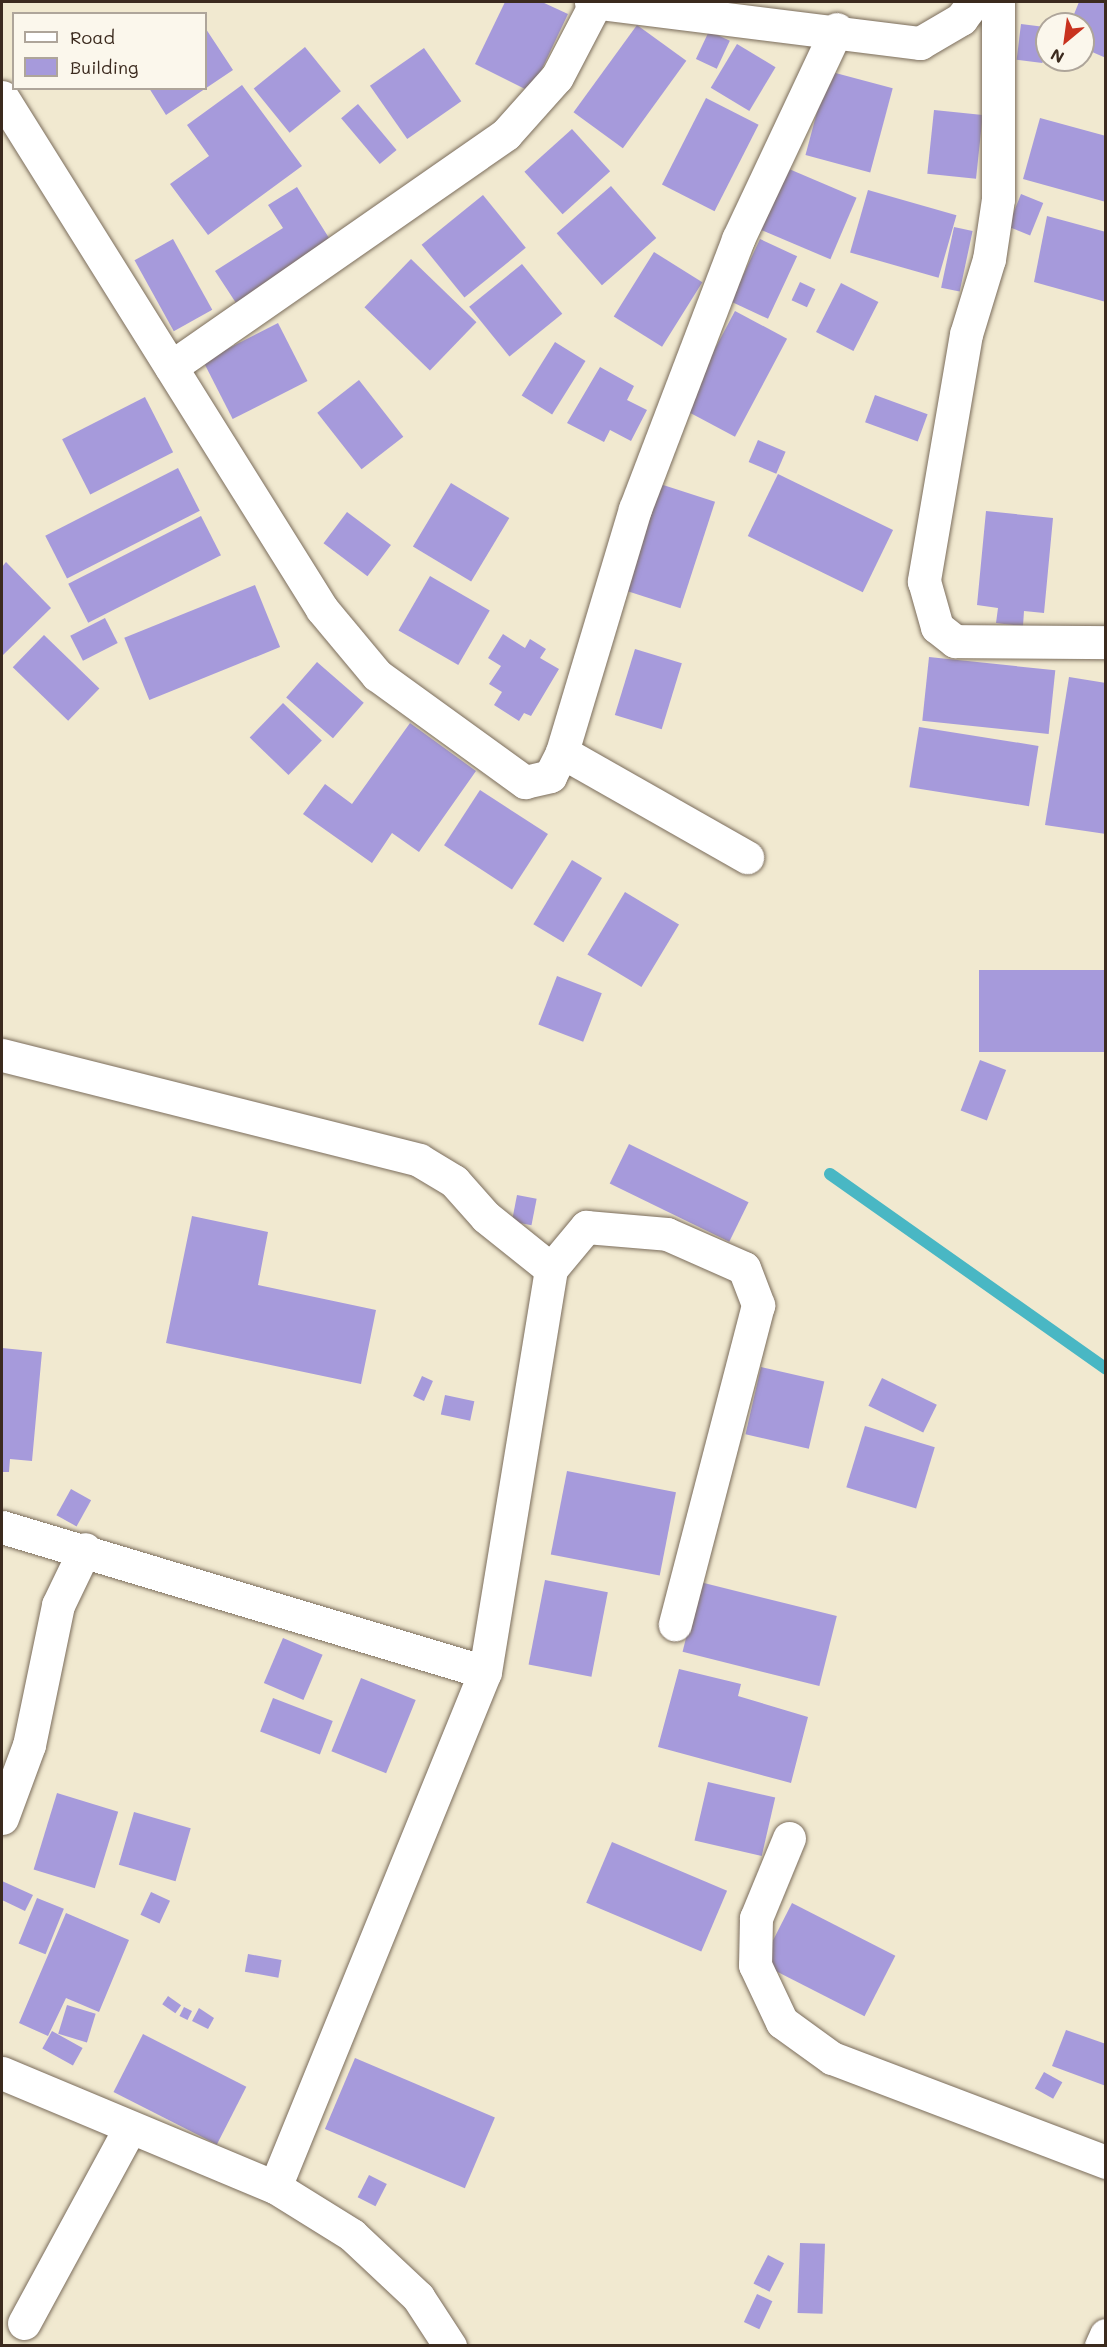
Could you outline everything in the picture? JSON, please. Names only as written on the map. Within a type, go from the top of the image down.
[{"type":"street","points":[[171,367],[506,134],[557,77],[593,3],[837,29],[920,43],[961,19],[974,2]]},
{"type":"street","points":[[998,2],[998,199],[989,259],[966,334],[924,581],[937,627],[955,641],[1106,642]]},
{"type":"street","points":[[2,97],[322,609],[377,675],[525,782],[550,776],[562,752],[635,509],[725,271],[837,29]]},
{"type":"street","points":[[562,752],[747,857]]},
{"type":"street","points":[[2,1055],[419,1160],[454,1181],[486,1217],[551,1269]]},
{"type":"street","points":[[275,2187],[485,1672],[551,1269],[586,1227],[667,1234],[744,1268],[758,1305],[675,1624]]},
{"type":"street","points":[[2,1527],[85,1550],[485,1672]]},
{"type":"street","points":[[2,1818],[29,1745],[58,1605],[85,1550]]},
{"type":"street","points":[[789,1838],[756,1918],[755,1965],[782,2022],[832,2058],[1106,2162]]},
{"type":"street","points":[[2,2073],[275,2187],[352,2235],[418,2297],[450,2346]]},
{"type":"street","points":[[24,2323],[130,2128]]},
{"type":"street","points":[[1101,2346],[1106,2335]]},
{"type":"building","points":[[505,2],[542,2],[568,14],[531,92],[475,64]]},
{"type":"building","points":[[1079,2],[1106,2],[1106,58],[1095,53],[1095,12],[1075,12]]},
{"type":"building","points":[[1021,24],[1035,26],[1035,62],[1017,60]]},
{"type":"building","points":[[637,25],[686,61],[623,148],[574,112]]},
{"type":"building","points":[[207,31],[233,70],[207,87]]},
{"type":"building","points":[[709,31],[730,41],[717,69],[696,59]]},
{"type":"building","points":[[737,44],[776,67],[749,111],[711,88]]},
{"type":"building","points":[[305,47],[341,91],[290,133],[254,89]]},
{"type":"building","points":[[424,48],[461,101],[407,139],[370,86]]},
{"type":"building","points":[[828,71],[893,88],[870,172],[805,155]]},
{"type":"building","points":[[242,85],[302,166],[208,235],[170,184],[209,156],[187,125]]},
{"type":"building","points":[[150,90],[203,90],[166,115]]},
{"type":"building","points":[[706,98],[759,125],[715,211],[662,184]]},
{"type":"building","points":[[358,104],[397,150],[380,164],[341,118]]},
{"type":"building","points":[[934,110],[983,115],[976,179],[927,174]]},
{"type":"building","points":[[1040,118],[1106,136],[1106,202],[1023,179]]},
{"type":"building","points":[[572,129],[610,171],[563,214],[524,172]]},
{"type":"building","points":[[782,166],[857,198],[830,259],[756,228]]},
{"type":"building","points":[[611,186],[656,238],[602,285],[557,233]]},
{"type":"building","points":[[297,187],[334,246],[238,306],[215,271],[283,228],[268,205]]},
{"type":"building","points":[[868,190],[956,215],[939,278],[850,252]]},
{"type":"building","points":[[1021,194],[1043,203],[1030,235],[1008,226]]},
{"type":"building","points":[[483,195],[526,248],[464,298],[422,245]]},
{"type":"building","points":[[1047,216],[1106,232],[1106,302],[1034,282]]},
{"type":"building","points":[[954,227],[973,231],[960,292],[941,288]]},
{"type":"building","points":[[173,239],[212,310],[174,331],[135,260]]},
{"type":"building","points":[[760,239],[797,256],[768,319],[731,302]]},
{"type":"building","points":[[654,252],[702,282],[662,347],[614,316]]},
{"type":"building","points":[[411,259],[476,322],[430,370],[364,307]]},
{"type":"building","points":[[522,264],[562,314],[509,357],[469,307]]},
{"type":"building","points":[[800,282],[815,289],[807,307],[792,300]]},
{"type":"building","points":[[841,283],[878,302],[853,351],[816,332]]},
{"type":"building","points":[[735,311],[787,339],[735,437],[683,409]]},
{"type":"building","points":[[278,323],[308,381],[233,419],[203,361]]},
{"type":"building","points":[[555,342],[586,361],[552,415],[522,395]]},
{"type":"building","points":[[600,367],[634,386],[627,400],[647,410],[631,441],[610,430],[604,442],[567,423]]},
{"type":"building","points":[[359,380],[403,437],[362,469],[317,413]]},
{"type":"building","points":[[875,395],[928,414],[918,441],[865,422]]},
{"type":"building","points":[[145,397],[173,452],[90,494],[62,439]]},
{"type":"building","points":[[758,440],[786,452],[776,474],[749,462]]},
{"type":"building","points":[[178,468],[200,511],[67,578],[45,536]]},
{"type":"building","points":[[778,474],[893,530],[863,592],[748,536]]},
{"type":"building","points":[[451,483],[509,518],[471,581],[413,546]]},
{"type":"building","points":[[657,483],[715,502],[680,608],[622,590]]},
{"type":"building","points":[[986,511],[1053,518],[1044,613],[1024,611],[1023,626],[996,623],[998,608],[977,605]]},
{"type":"building","points":[[347,512],[391,545],[367,576],[324,543]]},
{"type":"building","points":[[201,516],[221,555],[88,623],[68,584]]},
{"type":"building","points":[[6,562],[51,608],[2,656],[2,567]]},
{"type":"building","points":[[430,576],[490,610],[458,665],[398,631]]},
{"type":"building","points":[[255,585],[280,647],[149,700],[124,638]]},
{"type":"building","points":[[105,618],[118,643],[83,661],[70,636]]},
{"type":"building","points":[[503,634],[525,648],[530,639],[546,649],[540,658],[559,669],[531,716],[524,713],[519,721],[494,705],[502,692],[489,684],[501,666],[488,658]]},
{"type":"building","points":[[44,635],[99,688],[68,721],[13,667]]},
{"type":"building","points":[[635,649],[682,663],[662,729],[615,715]]},
{"type":"building","points":[[929,657],[1055,670],[1049,734],[922,721]]},
{"type":"building","points":[[317,662],[364,703],[333,738],[286,697]]},
{"type":"building","points":[[1069,677],[1106,683],[1106,834],[1045,825]]},
{"type":"building","points":[[283,703],[322,741],[289,775],[250,738]]},
{"type":"building","points":[[410,723],[476,771],[419,852],[392,833],[372,863],[303,814],[325,784],[352,804]]},
{"type":"building","points":[[919,727],[1039,746],[1029,806],[909,787]]},
{"type":"building","points":[[480,790],[548,834],[512,889],[444,845]]},
{"type":"building","points":[[572,860],[602,878],[563,942],[533,924]]},
{"type":"building","points":[[625,892],[679,924],[641,987],[587,955]]},
{"type":"building","points":[[979,970],[1106,970],[1106,1052],[979,1052]]},
{"type":"building","points":[[557,976],[602,993],[583,1042],[538,1025]]},
{"type":"building","points":[[980,1060],[1006,1070],[987,1120],[961,1110]]},
{"type":"building","points":[[629,1144],[749,1202],[729,1242],[610,1184]]},
{"type":"building","points":[[517,1195],[537,1199],[531,1225],[512,1222]]},
{"type":"building","points":[[192,1216],[268,1232],[258,1285],[376,1310],[361,1384],[166,1343]]},
{"type":"building","points":[[2,1348],[42,1352],[32,1461],[10,1459],[9,1472],[2,1472]]},
{"type":"building","points":[[761,1367],[824,1382],[809,1449],[745,1434]]},
{"type":"building","points":[[422,1376],[433,1381],[424,1401],[413,1396]]},
{"type":"building","points":[[882,1378],[937,1405],[923,1433],[868,1406]]},
{"type":"building","points":[[445,1395],[474,1401],[470,1421],[441,1415]]},
{"type":"building","points":[[865,1426],[935,1447],[916,1509],[846,1487]]},
{"type":"building","points":[[567,1471],[676,1492],[660,1576],[551,1554]]},
{"type":"building","points":[[71,1489],[91,1500],[77,1526],[56,1515]]},
{"type":"building","points":[[545,1580],[608,1592],[591,1677],[529,1664]]},
{"type":"building","points":[[700,1582],[837,1616],[819,1686],[683,1652]]},
{"type":"building","points":[[283,1638],[323,1655],[303,1700],[264,1683]]},
{"type":"building","points":[[679,1669],[741,1684],[738,1696],[808,1717],[791,1783],[658,1747]]},
{"type":"building","points":[[361,1678],[416,1700],[386,1773],[331,1751]]},
{"type":"building","points":[[273,1698],[333,1721],[320,1755],[260,1732]]},
{"type":"building","points":[[708,1782],[775,1798],[762,1856],[695,1840]]},
{"type":"building","points":[[57,1793],[118,1812],[95,1888],[34,1870]]},
{"type":"building","points":[[134,1812],[191,1828],[176,1881],[119,1865]]},
{"type":"building","points":[[612,1842],[727,1891],[701,1952],[586,1903]]},
{"type":"building","points":[[2,1881],[33,1895],[25,1911],[2,1900]]},
{"type":"building","points":[[151,1892],[170,1901],[159,1924],[140,1915]]},
{"type":"building","points":[[37,1898],[64,1909],[46,1954],[19,1943]]},
{"type":"building","points":[[792,1903],[895,1956],[864,2016],[761,1964]]},
{"type":"building","points":[[66,1913],[129,1940],[99,2012],[66,1998],[48,2036],[19,2023]]},
{"type":"building","points":[[248,1954],[281,1960],[278,1978],[245,1972]]},
{"type":"building","points":[[168,1996],[181,2005],[175,2013],[162,2004]]},
{"type":"building","points":[[67,2005],[96,2014],[87,2042],[58,2034]]},
{"type":"building","points":[[184,2007],[192,2011],[187,2020],[179,2016]]},
{"type":"building","points":[[199,2008],[214,2018],[208,2029],[192,2021]]},
{"type":"building","points":[[1066,2030],[1106,2044],[1106,2086],[1052,2066]]},
{"type":"building","points":[[52,2031],[83,2048],[73,2065],[42,2048]]},
{"type":"building","points":[[143,2034],[246,2087],[217,2145],[113,2092]]},
{"type":"building","points":[[355,2058],[495,2117],[465,2188],[325,2129]]},
{"type":"building","points":[[1044,2072],[1062,2082],[1053,2099],[1035,2089]]},
{"type":"building","points":[[369,2175],[387,2184],[375,2206],[358,2197]]},
{"type":"building","points":[[800,2243],[825,2244],[823,2314],[798,2313]]},
{"type":"building","points":[[768,2255],[784,2263],[770,2292],[753,2284]]},
{"type":"building","points":[[757,2294],[772,2301],[759,2329],[744,2322]]},
{"type":"waterway","points":[[830,1174],[1106,1369]]}]
